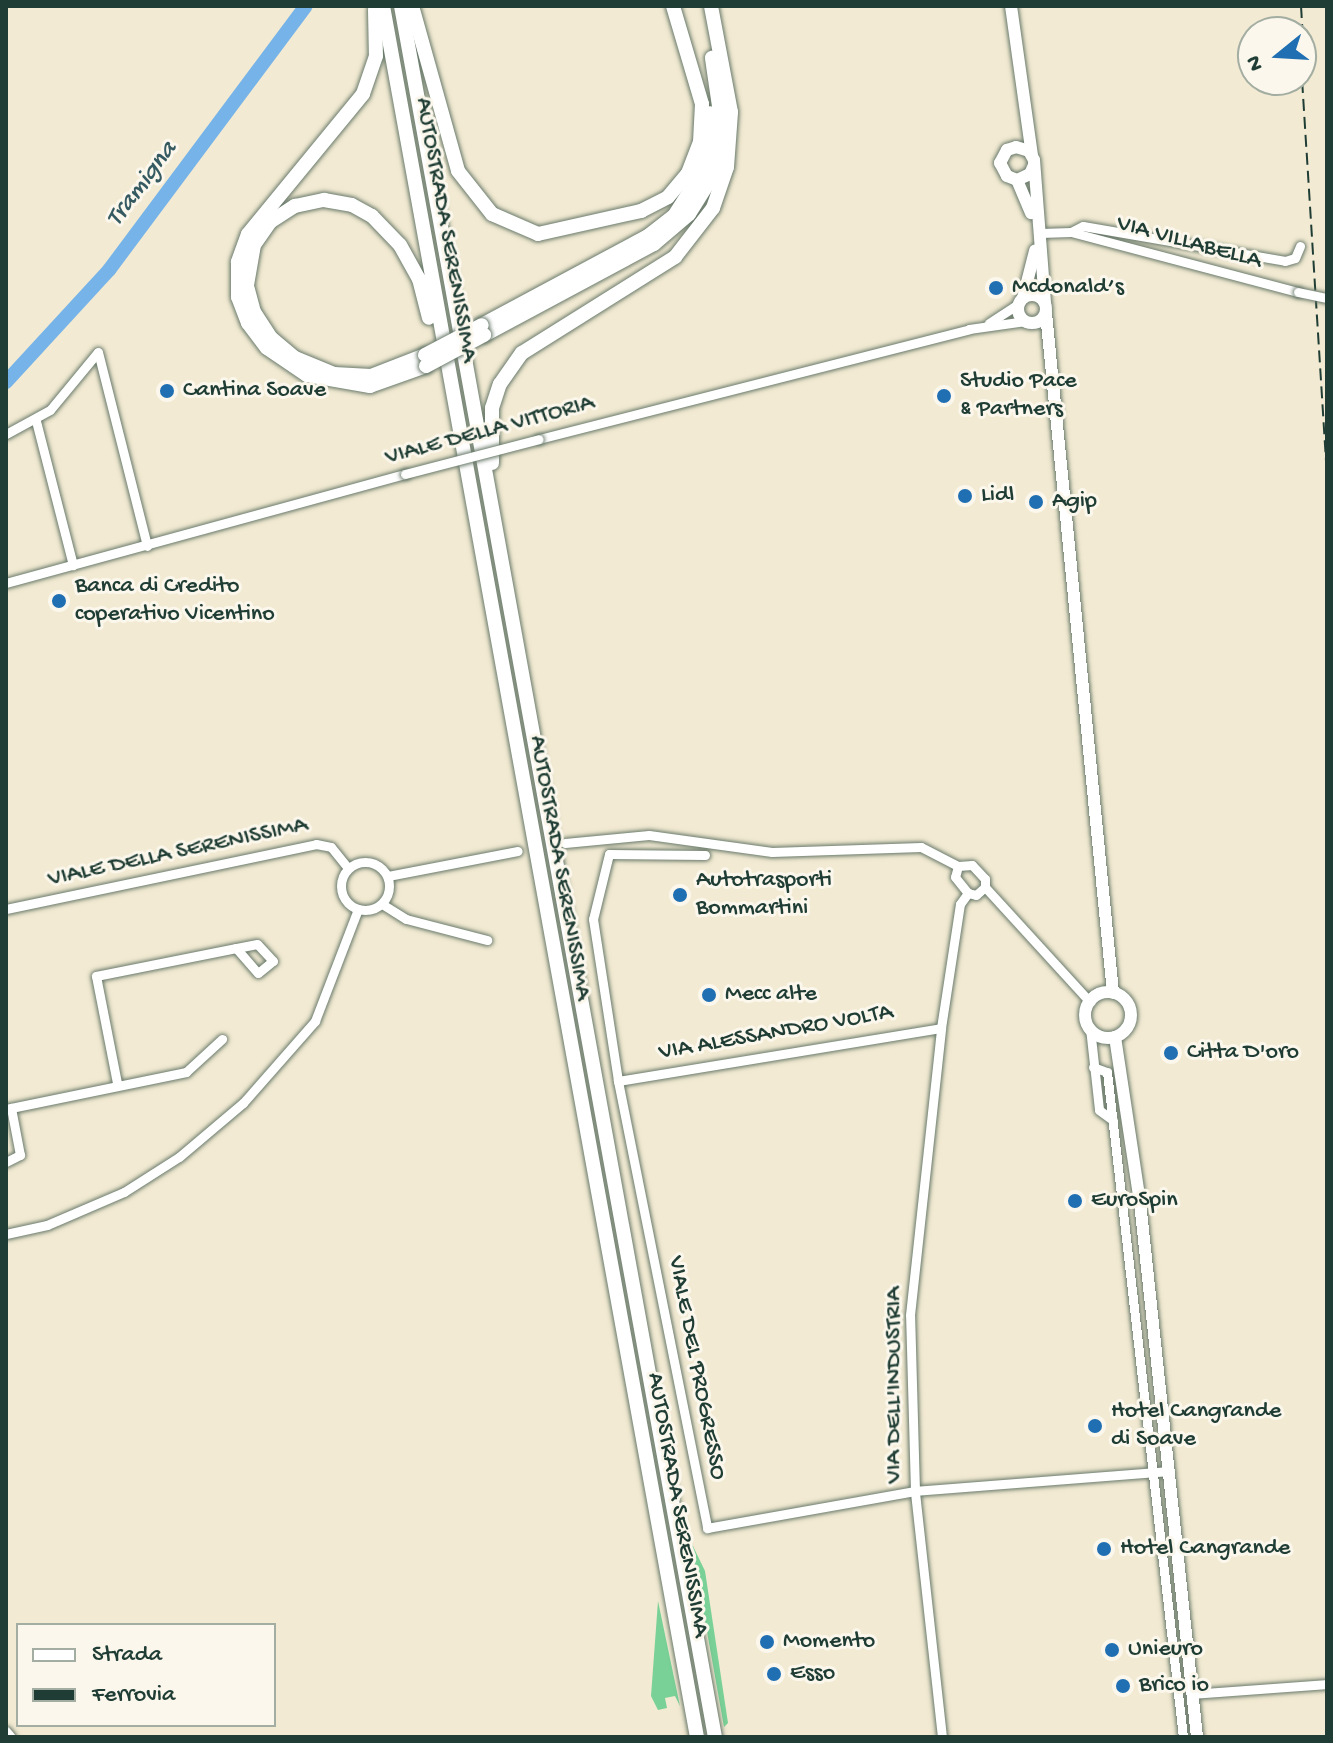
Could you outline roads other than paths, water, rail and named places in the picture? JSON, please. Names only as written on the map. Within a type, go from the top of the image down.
[{"type":"highway","points":[[375,6],[376,56],[363,94],[248,234],[238,262],[238,297],[248,323],[267,348],[307,375],[370,386],[425,361],[664,238],[695,207],[714,169],[721,135],[709,6]]},
{"type":"highway","name":"AUTOSTRADA SERENISSIMA","points":[[383,6],[697,1737]]},
{"type":"highway","name":"AUTOSTRADA SERENISSIMA","points":[[401,6],[715,1737]]},
{"type":"highway","points":[[412,6],[458,171],[492,214],[538,234],[641,211],[668,197],[688,173],[700,142],[702,104],[675,6]]},
{"type":"highway","points":[[483,330],[648,236],[693,191],[710,147],[710,109],[675,6]]},
{"type":"highway","points":[[497,539],[489,430],[495,395],[507,373],[548,332],[675,257],[717,198],[729,153],[731,112],[709,6]]},
{"type":"highway","points":[[425,361],[384,373],[359,376],[314,368],[282,348],[263,328],[248,294],[249,262],[261,233],[284,212],[316,201],[352,205],[372,216],[400,245],[419,279],[450,379]]},
{"type":"main road","points":[[1011,6],[1033,160],[1113,993]]},
{"type":"main road","points":[[1025,111],[1011,148],[1001,158],[1001,168],[1017,180],[1031,207],[1036,256],[1021,300],[1027,322],[1050,355]]},
{"type":"main road","points":[[1011,148],[1021,147],[1033,160]]},
{"type":"main road","points":[[1017,180],[1030,174],[1033,160]]},
{"type":"main road","points":[[1021,300],[1034,295],[1045,308]]},
{"type":"main road","points":[[1027,322],[1045,308]]},
{"type":"main road","points":[[1113,993],[1090,1002],[1086,1012],[1090,1028],[1101,1037],[1115,1037]]},
{"type":"main road","points":[[1113,993],[1127,1002],[1131,1017],[1115,1037],[1131,1121],[1197,1737]]},
{"type":"street","points":[[1071,232],[1083,226],[1285,261],[1295,258],[1300,246]]},
{"type":"street","name":"VIA VILLABELLA","points":[[1040,233],[1071,232],[1327,298]]},
{"type":"street","name":"VIALE DELLA VITTORIA","points":[[985,325],[1021,300]]},
{"type":"street","name":"VIALE DELLA VITTORIA","points":[[6,583],[539,439],[985,325],[1027,322]]},
{"type":"street","points":[[6,434],[36,421],[98,352],[147,546]]},
{"type":"street","points":[[36,421],[73,565]]},
{"type":"street","points":[[565,843],[649,835],[772,852],[921,847],[958,866],[972,865],[985,887],[1090,1002]]},
{"type":"street","name":"VIALE DELLA SERENISSIMA","points":[[6,909],[319,843],[348,868]]},
{"type":"street","points":[[388,876],[518,851]]},
{"type":"street","name":"VIALE DEL PROGRESSO","points":[[705,855],[609,854],[593,919],[618,1081],[707,1528],[915,1491],[1168,1471]]},
{"type":"street","points":[[358,909],[342,891],[348,868],[370,862],[388,876],[389,891],[382,904]]},
{"type":"street","points":[[958,866],[955,877],[968,893],[976,895],[985,887]]},
{"type":"street","name":"VIA DELL'INDUSTRIA","points":[[942,1737],[915,1491],[910,1315],[941,1028],[960,904],[968,893]]},
{"type":"street","points":[[358,909],[382,904],[406,919],[487,940]]},
{"type":"street","points":[[6,1234],[47,1225],[124,1192],[179,1157],[243,1103],[315,1021],[358,909]]},
{"type":"street","points":[[117,1083],[96,976],[236,948]]},
{"type":"street","name":"VIA ALESSANDRO VOLTA","points":[[618,1081],[941,1028]]},
{"type":"street","points":[[1090,1028],[1093,1067],[1107,1072],[1183,1737]]},
{"type":"street","points":[[6,1162],[20,1155],[8,1109],[117,1083],[186,1072],[222,1039]]},
{"type":"street","points":[[1192,1694],[1327,1684]]},
{"type":"street","points":[[6,1731],[11,1737]]},
{"type":"waterway","name":"Tramigna","points":[[6,382],[109,270],[306,6]]},
{"type":"railway","points":[[1301,6],[1302,16]]},
{"type":"railway","points":[[1303,96],[1327,474]]},
{"type":"place","name":"Mcdonald’s","points":[[996,288]]},
{"type":"place","name":"Cantina Soave","points":[[167,391]]},
{"type":"place","name":"Studio Pace & Partners","points":[[944,396]]},
{"type":"place","name":"Lidl","points":[[965,496]]},
{"type":"place","name":"Agip","points":[[1036,502]]},
{"type":"place","name":"Banca di Credito coperativo Vicentino","points":[[59,601]]},
{"type":"place","name":"Autotrasporti Bommartini","points":[[680,895]]},
{"type":"place","name":"Mecc alte","points":[[709,995]]},
{"type":"place","name":"Citta D'oro","points":[[1171,1053]]},
{"type":"place","name":"EuroSpin","points":[[1075,1201]]},
{"type":"place","name":"Hotel Cangrande di Soave","points":[[1095,1426]]},
{"type":"place","name":"Hotel Cangrande","points":[[1104,1549]]},
{"type":"place","name":"Momento","points":[[767,1642]]},
{"type":"place","name":"Unieuro","points":[[1112,1650]]},
{"type":"place","name":"Esso","points":[[774,1674]]},
{"type":"place","name":"Brico io","points":[[1123,1686]]}]
